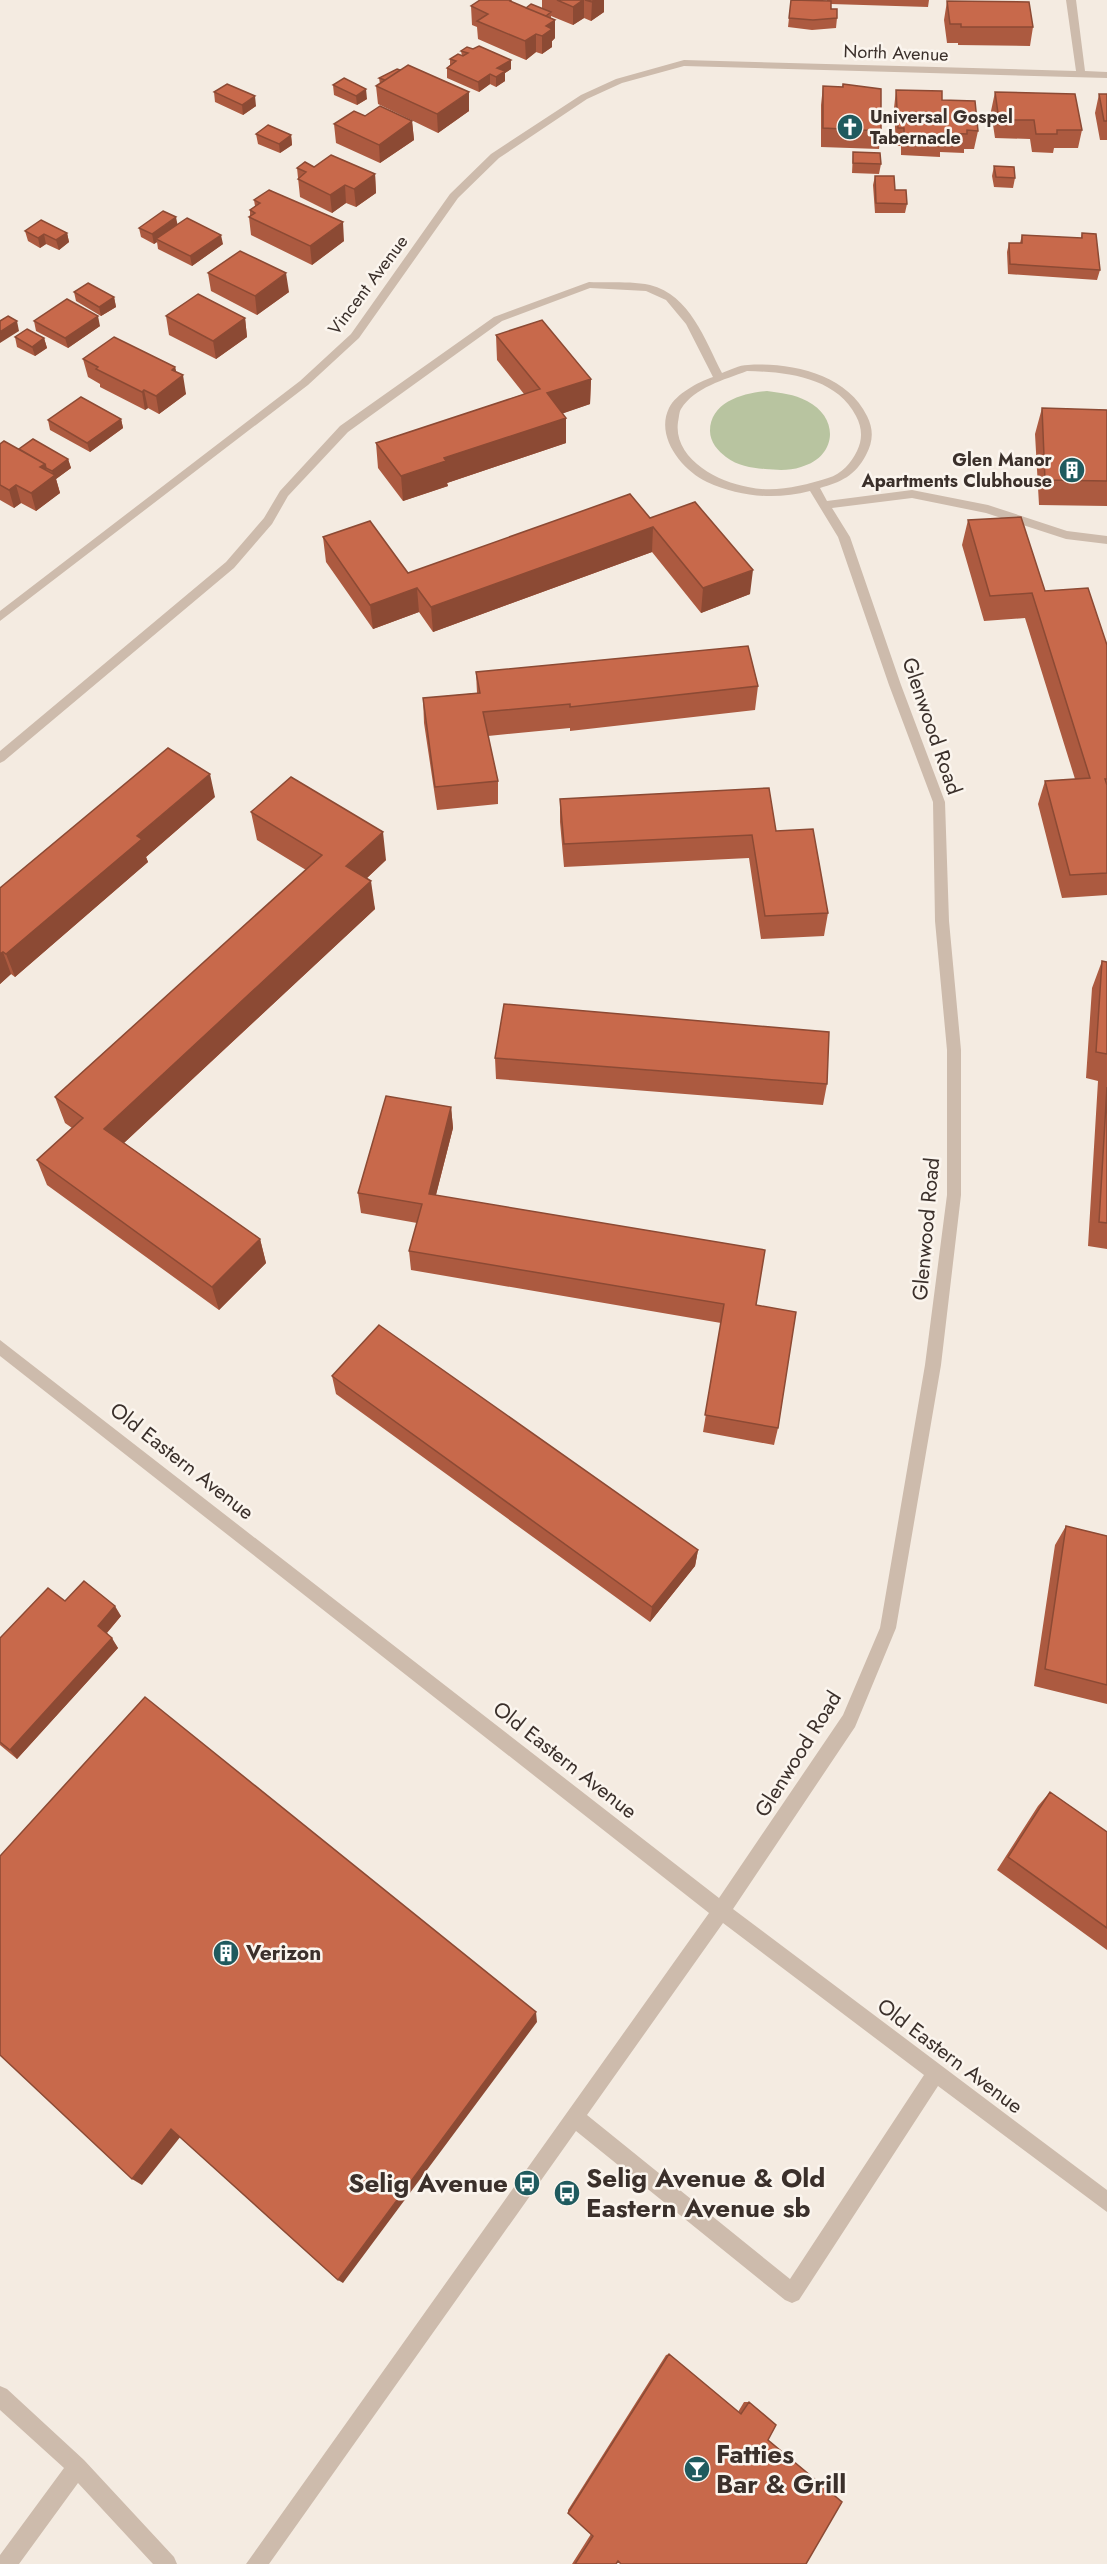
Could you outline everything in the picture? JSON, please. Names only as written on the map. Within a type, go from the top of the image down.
[{"type":"street","points":[[1071,0],[1081,75]]},
{"type":"street","name":"North Avenue","points":[[684,63],[1107,75]]},
{"type":"street","name":"Vincent Avenue","points":[[0,617],[304,384],[355,336],[454,196],[495,156],[584,97],[619,81],[684,63]]},
{"type":"street","points":[[0,758],[230,565],[268,521],[284,494],[344,429],[498,319],[589,285],[648,288],[670,298],[691,322],[717,375]]},
{"type":"street","points":[[756,368],[776,368],[807,374],[833,385],[853,402],[865,421],[867,441],[858,461],[841,478],[814,490],[782,495],[748,493],[716,483],[690,468],[674,447],[669,426],[675,405],[692,387],[717,375],[756,368]]},
{"type":"street","name":"Glenwood Road","points":[[721,1911],[849,1721],[888,1628],[933,1365],[954,1195],[954,1050],[942,921],[939,802],[895,685],[844,537],[814,490]]},
{"type":"street","points":[[824,505],[912,495],[987,509],[1066,535],[1107,540]]},
{"type":"street","name":"Old Eastern Avenue","points":[[0,1347],[721,1911],[1107,2202]]},
{"type":"street","points":[[256,2564],[721,1911]]},
{"type":"street","points":[[574,2118],[792,2293],[936,2073]]},
{"type":"street","points":[[0,2396],[77,2466],[167,2564]]},
{"type":"street","points":[[6,2564],[77,2466]]},
{"type":"green space","points":[[767,391],[787,394],[807,401],[818,408],[825,417],[830,437],[822,455],[813,462],[788,470],[755,468],[731,460],[715,446],[710,435],[711,421],[722,406],[738,397]]},
{"type":"building","points":[[480,0],[511,0],[555,20],[546,26],[552,29],[542,36],[536,34],[525,41],[477,21],[488,14],[471,6]]},
{"type":"building","points":[[557,0],[583,0],[573,7]]},
{"type":"building","points":[[791,0],[831,1],[831,9],[837,9],[837,18],[813,20],[789,18]]},
{"type":"building","points":[[947,1],[1029,2],[1033,27],[961,27],[961,24],[950,24]]},
{"type":"building","points":[[531,4],[551,12],[546,16],[526,8]]},
{"type":"building","points":[[479,46],[511,60],[497,68],[505,71],[496,77],[490,74],[478,82],[447,68],[456,61],[450,59],[458,54],[463,56],[468,53],[461,51],[467,47],[473,49]]},
{"type":"building","points":[[408,65],[469,92],[437,114],[376,86]]},
{"type":"building","points":[[397,69],[400,70],[385,80],[379,78]]},
{"type":"building","points":[[344,78],[366,89],[356,96],[333,85]]},
{"type":"building","points":[[227,84],[255,96],[242,105],[214,92]]},
{"type":"building","points":[[843,84],[881,89],[881,131],[823,128],[823,86],[843,87]]},
{"type":"building","points":[[896,90],[942,91],[942,100],[975,101],[978,131],[967,130],[967,134],[943,133],[943,138],[904,137],[904,128],[898,128]]},
{"type":"building","points":[[995,92],[1075,94],[1082,130],[1057,130],[1057,134],[1036,134],[1034,120],[999,120]]},
{"type":"building","points":[[1099,94],[1107,94],[1107,121],[1104,121]]},
{"type":"building","points":[[380,106],[412,121],[379,145],[334,124],[354,111],[365,116]]},
{"type":"building","points":[[268,125],[291,135],[279,144],[256,134]]},
{"type":"building","points":[[853,152],[880,153],[881,164],[853,163]]},
{"type":"building","points":[[331,155],[375,174],[354,189],[345,185],[330,195],[298,179],[306,172],[297,168],[305,162],[314,167]]},
{"type":"building","points":[[994,166],[1014,167],[1015,178],[996,177]]},
{"type":"building","points":[[875,176],[894,176],[895,190],[906,190],[907,204],[876,203]]},
{"type":"building","points":[[269,190],[343,222],[310,246],[249,217],[255,213],[250,210],[260,203],[254,200]]},
{"type":"building","points":[[163,211],[176,217],[152,234],[139,228]]},
{"type":"building","points":[[187,218],[221,235],[190,256],[156,239]]},
{"type":"building","points":[[41,220],[67,233],[56,240],[44,234],[38,238],[25,231]]},
{"type":"building","points":[[1082,233],[1096,234],[1100,270],[1010,264],[1009,243],[1022,243],[1022,235],[1082,238]]},
{"type":"building","points":[[240,251],[286,273],[255,296],[208,273]]},
{"type":"building","points":[[88,283],[114,297],[99,307],[74,292]]},
{"type":"building","points":[[198,294],[245,318],[213,341],[166,316]]},
{"type":"building","points":[[67,299],[98,316],[65,338],[34,321]]},
{"type":"building","points":[[8,316],[17,321],[0,332],[0,321]]},
{"type":"building","points":[[542,320],[591,379],[547,393],[566,418],[444,458],[446,461],[401,476],[376,443],[540,389],[496,335]]},
{"type":"building","points":[[27,329],[44,338],[32,347],[15,337]]},
{"type":"building","points":[[114,337],[175,367],[172,370],[183,375],[156,396],[144,390],[142,392],[96,369],[98,367],[83,359]]},
{"type":"building","points":[[81,397],[121,419],[87,443],[48,420]]},
{"type":"building","points":[[1042,408],[1107,410],[1107,481],[1045,480]]},
{"type":"building","points":[[33,439],[68,459],[52,471],[46,468],[45,464],[19,449]]},
{"type":"building","points":[[4,441],[45,464],[40,467],[55,475],[31,493],[16,485],[9,490],[0,485],[0,444]]},
{"type":"building","points":[[630,494],[650,518],[695,502],[753,570],[703,588],[653,527],[431,607],[417,588],[370,605],[323,537],[370,521],[408,573]]},
{"type":"building","points":[[1021,517],[1045,591],[1088,588],[1107,645],[1107,779],[1105,779],[1107,785],[1107,873],[1070,875],[1045,781],[1090,778],[1032,593],[990,596],[968,520]]},
{"type":"building","points":[[748,646],[758,686],[570,707],[570,704],[483,712],[498,781],[435,787],[423,698],[480,693],[476,672]]},
{"type":"building","points":[[168,748],[210,774],[137,836],[142,839],[6,954],[3,952],[0,954],[0,888]]},
{"type":"building","points":[[291,777],[383,832],[346,866],[371,881],[104,1129],[260,1239],[212,1287],[37,1160],[83,1118],[55,1097],[322,855],[251,812]]},
{"type":"building","points":[[769,788],[776,831],[813,829],[828,913],[765,916],[752,835],[564,844],[560,799]]},
{"type":"building","points":[[1102,961],[1107,962],[1107,1054],[1096,1052]]},
{"type":"building","points":[[504,1004],[829,1032],[827,1084],[495,1058]]},
{"type":"building","points":[[1107,1087],[1107,1223],[1099,1222]]},
{"type":"building","points":[[386,1096],[451,1107],[429,1194],[765,1250],[756,1305],[796,1312],[778,1428],[705,1415],[724,1304],[409,1251],[422,1204],[358,1193]]},
{"type":"building","points":[[379,1325],[698,1550],[652,1607],[332,1376]]},
{"type":"building","points":[[1066,1526],[1107,1536],[1107,1685],[1045,1669]]},
{"type":"building","points":[[84,1581],[115,1606],[98,1626],[112,1638],[10,1750],[0,1742],[0,1638],[48,1588],[65,1601]]},
{"type":"building","name":"Verizon","points":[[145,1697],[536,2012],[338,2280],[171,2129],[132,2179],[0,2055],[0,1856]]},
{"type":"building","points":[[1050,1792],[1107,1832],[1107,1928],[1008,1857]]},
{"type":"building","name":"Fatties Bar & Grill","points":[[669,2354],[741,2414],[749,2402],[776,2425],[768,2440],[842,2502],[806,2564],[621,2564],[618,2561],[616,2564],[575,2564],[593,2536],[568,2513]]},
{"type":"place","name":"Universal Gospel Tabernacle","points":[[850,127]]},
{"type":"place","name":"Glen Manor Apartments Clubhouse","points":[[1072,470]]},
{"type":"place","name":"Verizon","points":[[226,1953]]},
{"type":"place","name":"Selig Avenue","points":[[527,2183]]},
{"type":"place","name":"Selig Avenue & Old Eastern Avenue sb","points":[[567,2193]]},
{"type":"place","name":"Fatties Bar & Grill","points":[[697,2469]]}]
